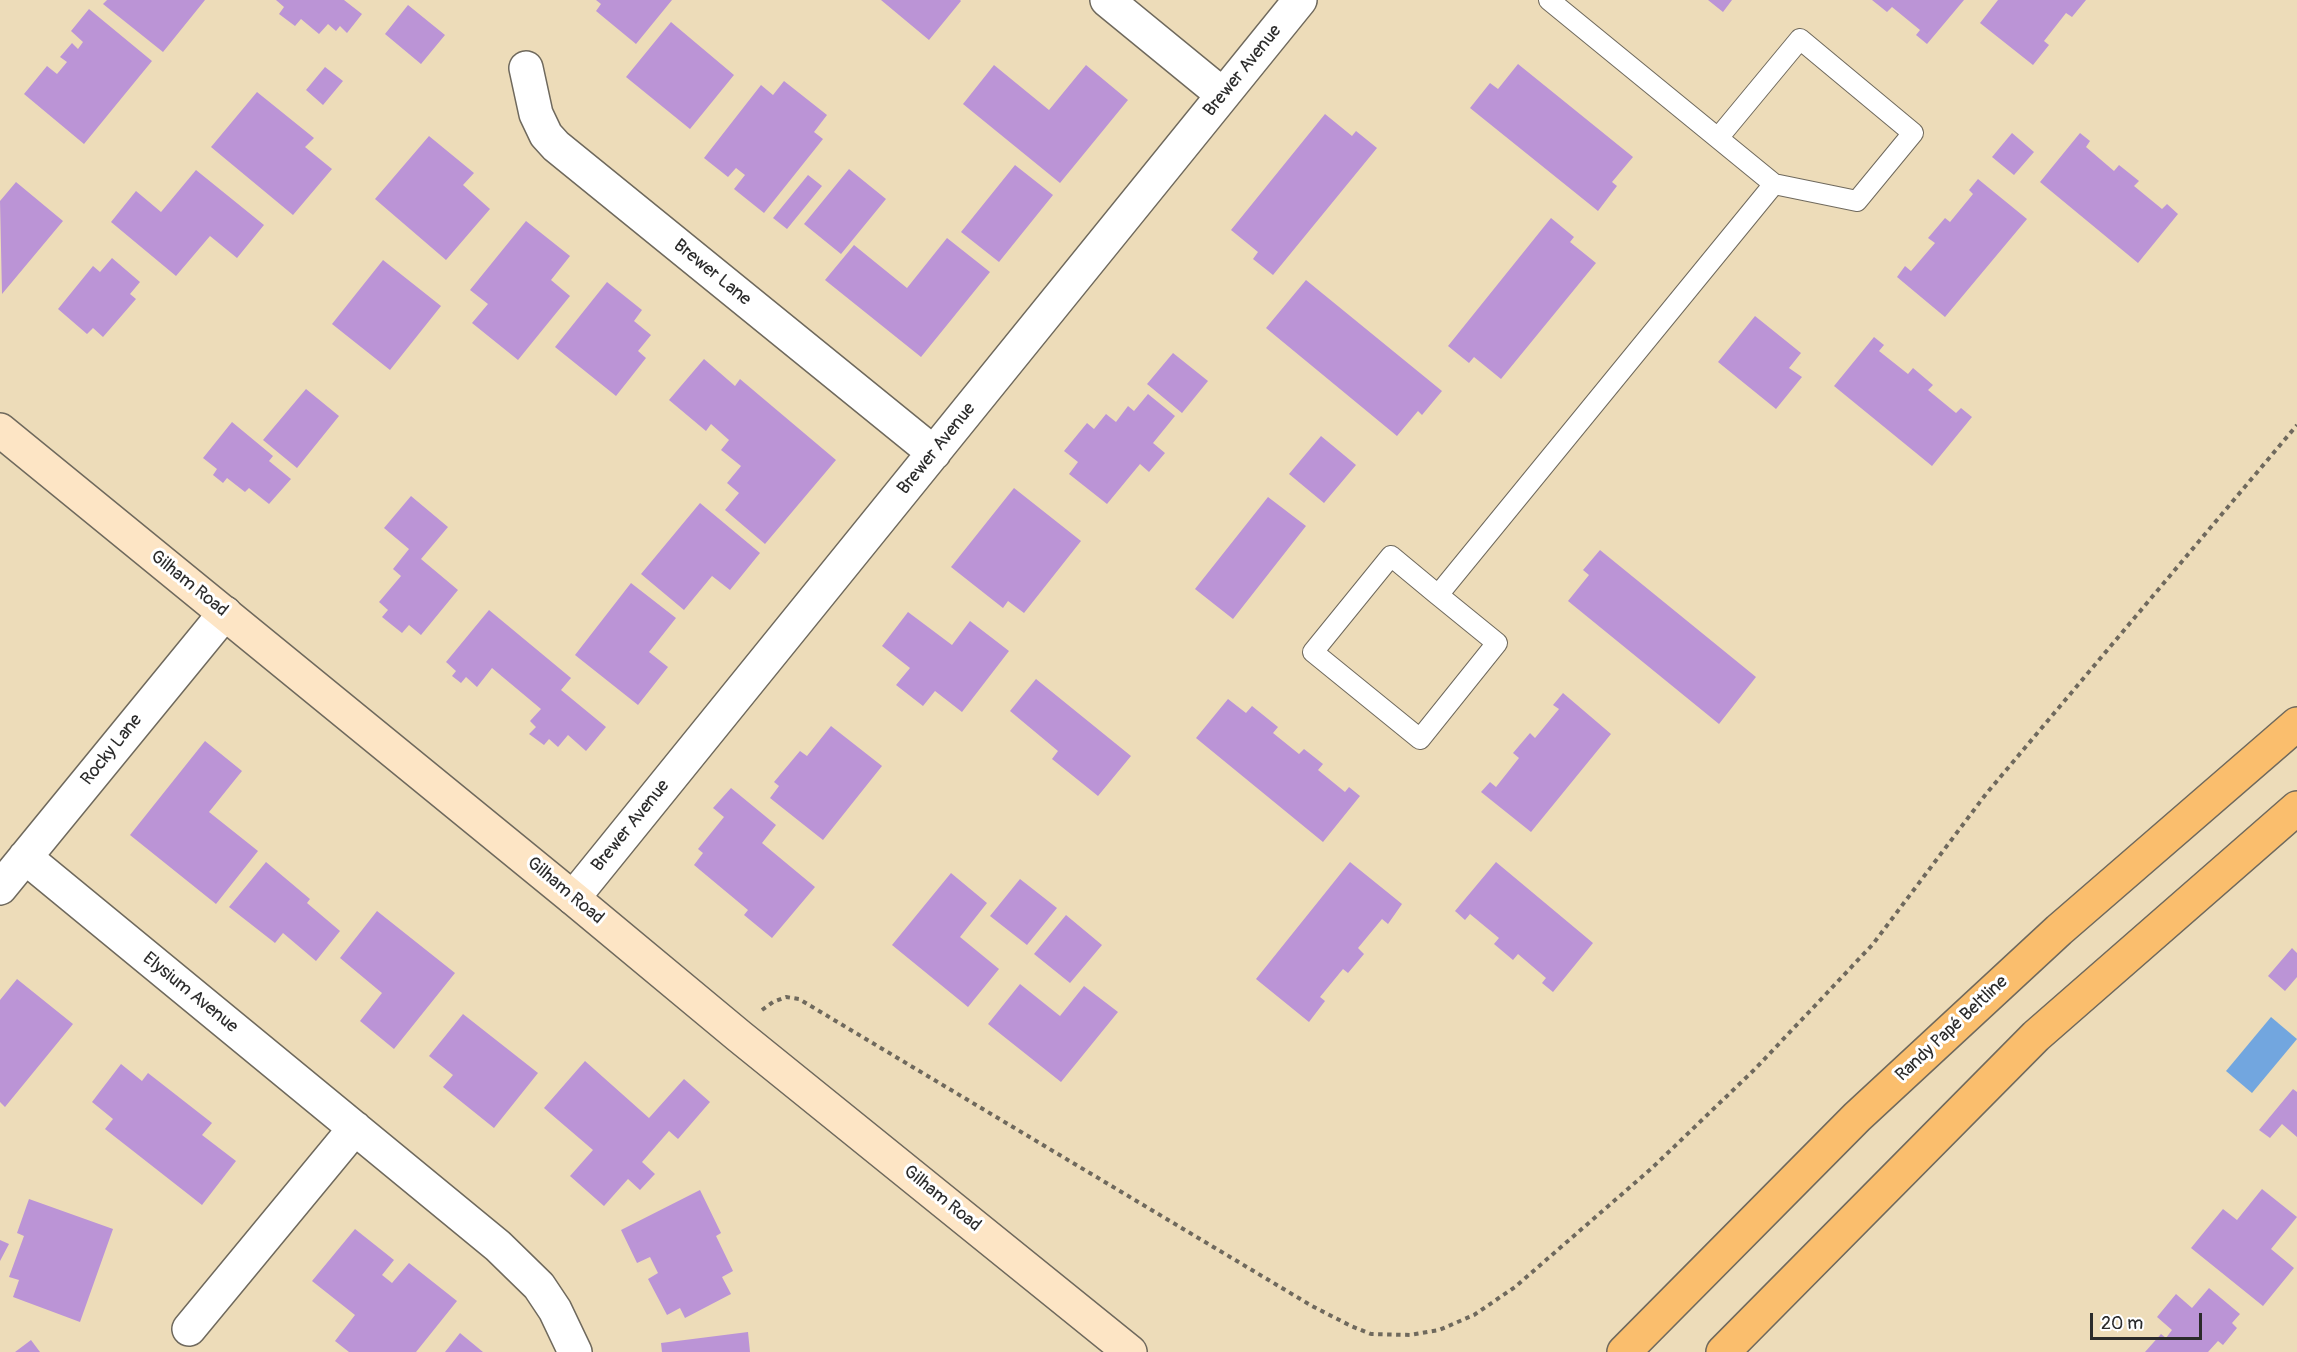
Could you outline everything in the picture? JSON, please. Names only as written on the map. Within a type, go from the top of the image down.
[{"type":"highway","name":"Randy Papé Beltline","points":[[1624,1352],[1857,1117],[2059,930],[2297,724]]},
{"type":"highway","points":[[1723,1352],[2036,1036],[2297,808]]},
{"type":"street","points":[[1107,0],[1223,95]]},
{"type":"street","name":"Brewer Avenue","points":[[573,898],[1300,0]]},
{"type":"street","name":"Brewer Lane","points":[[526,68],[536,114],[546,135],[556,146],[934,453]]},
{"type":"street","name":"Gilham Road","points":[[0,430],[739,1036],[1130,1352]]},
{"type":"street","name":"Rocky Lane","points":[[0,888],[225,613]]},
{"type":"street","name":"Elysium Avenue","points":[[25,857],[519,1264],[539,1286],[555,1310],[575,1352]]},
{"type":"street","points":[[189,1329],[355,1128]]},
{"type":"lane","points":[[1549,0],[1774,184],[1857,201],[1913,133],[1800,39],[1718,138]]},
{"type":"lane","points":[[1438,595],[1774,184]]},
{"type":"lane","points":[[1391,556],[1438,595],[1497,643],[1420,739],[1313,652],[1391,556]]},
{"type":"path","points":[[739,1036],[762,1010],[773,1002],[786,997],[799,999],[1302,1300],[1351,1326],[1371,1334],[1410,1335],[1438,1330],[1474,1314],[1515,1287],[1652,1168],[1755,1069],[1873,944],[1986,794],[2297,425]]},
{"type":"water","points":[[2271,1017],[2297,1039],[2252,1093],[2226,1071]]},
{"type":"building","points":[[107,0],[205,0],[163,52],[103,4]]},
{"type":"building","points":[[276,0],[344,0],[362,14],[347,33],[340,26],[336,31],[328,24],[319,34],[301,19],[295,26],[279,14],[284,7]]},
{"type":"building","points":[[596,0],[672,0],[636,44],[596,11],[601,4]]},
{"type":"building","points":[[881,0],[960,0],[961,1],[929,40]]},
{"type":"building","points":[[1708,0],[1732,0],[1723,12]]},
{"type":"building","points":[[1872,0],[1964,0],[1927,44],[1916,35],[1920,30],[1892,7],[1887,12]]},
{"type":"building","points":[[1998,0],[2086,0],[2072,17],[2066,13],[2044,41],[2049,45],[2033,65],[1980,23]]},
{"type":"building","points":[[408,5],[445,35],[421,64],[385,34]]},
{"type":"building","points":[[89,9],[152,61],[84,144],[24,94],[47,66],[57,74],[67,62],[60,57],[72,43],[78,49],[83,42],[71,31]]},
{"type":"building","points":[[671,22],[734,75],[690,129],[626,77]]},
{"type":"building","points":[[1518,64],[1633,157],[1612,182],[1617,186],[1598,211],[1470,108],[1490,83],[1498,89]]},
{"type":"building","points":[[994,65],[1049,110],[1086,65],[1128,100],[1060,183],[963,104]]},
{"type":"building","points":[[325,67],[343,81],[323,105],[306,90]]},
{"type":"building","points":[[784,81],[827,115],[814,132],[823,139],[764,213],[734,189],[745,175],[736,168],[728,177],[704,158],[761,85],[773,95]]},
{"type":"building","points":[[257,92],[314,138],[305,147],[332,169],[293,215],[211,147]]},
{"type":"building","points":[[1325,114],[1352,136],[1356,131],[1377,148],[1273,275],[1253,259],[1258,252],[1231,230]]},
{"type":"building","points":[[2012,133],[2034,152],[2014,175],[1992,157]]},
{"type":"building","points":[[2080,133],[2090,141],[2086,147],[2114,171],[2119,165],[2139,181],[2134,186],[2162,209],[2167,204],[2178,214],[2138,263],[2040,182]]},
{"type":"building","points":[[429,136],[474,173],[463,185],[490,209],[446,260],[375,199]]},
{"type":"building","points":[[1015,165],[1053,195],[999,262],[961,232]]},
{"type":"building","points":[[849,169],[886,199],[841,254],[804,224]]},
{"type":"building","points":[[196,170],[264,225],[237,258],[210,236],[176,276],[111,222],[136,191],[161,212]]},
{"type":"building","points":[[808,175],[822,186],[787,229],[773,218]]},
{"type":"building","points":[[1978,179],[2027,219],[1945,317],[1897,277],[1905,266],[1911,271],[1935,243],[1928,238],[1945,218],[1950,222],[1973,194],[1969,190]]},
{"type":"building","points":[[16,182],[63,221],[2,294],[0,201]]},
{"type":"building","points":[[1551,218],[1574,237],[1570,242],[1596,263],[1501,379],[1474,357],[1469,363],[1448,346]]},
{"type":"building","points":[[526,221],[570,256],[551,280],[570,296],[518,360],[472,323],[488,304],[470,290]]},
{"type":"building","points":[[947,238],[990,272],[921,357],[825,280],[854,245],[907,288]]},
{"type":"building","points":[[112,258],[140,282],[130,294],[136,299],[103,337],[93,328],[87,334],[58,309],[93,266],[100,272]]},
{"type":"building","points":[[383,260],[441,306],[390,370],[332,324]]},
{"type":"building","points":[[1306,280],[1442,391],[1422,415],[1418,411],[1397,436],[1266,328]]},
{"type":"building","points":[[607,282],[642,310],[634,321],[651,335],[638,351],[646,358],[616,396],[555,347]]},
{"type":"building","points":[[1755,316],[1801,353],[1789,368],[1802,377],[1776,409],[1718,362]]},
{"type":"building","points":[[1874,337],[1884,345],[1879,351],[1908,374],[1913,368],[1933,385],[1928,390],[1956,413],[1961,408],[1972,417],[1932,466],[1834,386]]},
{"type":"building","points":[[1173,353],[1208,381],[1182,413],[1147,384]]},
{"type":"building","points":[[704,359],[735,386],[740,379],[836,460],[765,544],[725,510],[739,493],[727,483],[741,466],[721,450],[729,440],[711,424],[706,431],[669,400]]},
{"type":"building","points":[[306,389],[339,416],[297,468],[263,440]]},
{"type":"building","points":[[1148,394],[1175,416],[1153,443],[1165,453],[1149,472],[1140,464],[1107,504],[1069,474],[1078,462],[1064,451],[1087,423],[1094,429],[1106,414],[1116,422],[1128,406],[1134,411]]},
{"type":"building","points":[[232,422],[273,456],[269,461],[291,479],[269,504],[249,488],[245,492],[227,478],[223,483],[213,475],[217,469],[203,458]]},
{"type":"building","points":[[1321,436],[1356,465],[1324,503],[1289,474]]},
{"type":"building","points":[[1014,488],[1081,541],[1024,613],[1008,601],[1003,608],[951,567]]},
{"type":"building","points":[[411,496],[448,527],[421,559],[458,590],[421,635],[409,625],[402,633],[382,617],[388,610],[379,602],[401,576],[393,569],[409,549],[384,528]]},
{"type":"building","points":[[1268,497],[1306,526],[1233,619],[1195,589]]},
{"type":"building","points":[[700,503],[760,553],[730,590],[712,576],[684,610],[641,574]]},
{"type":"building","points":[[1600,550],[1756,677],[1719,724],[1568,601],[1589,575],[1583,570]]},
{"type":"building","points":[[631,583],[676,618],[649,652],[668,667],[638,705],[575,655]]},
{"type":"building","points":[[489,610],[571,678],[561,690],[606,727],[586,751],[568,735],[558,747],[549,739],[544,745],[529,734],[536,727],[530,721],[541,709],[492,668],[477,687],[466,677],[461,683],[452,676],[456,671],[446,662]]},
{"type":"building","points":[[908,612],[952,645],[970,621],[1009,651],[962,712],[935,691],[923,706],[896,685],[910,668],[882,646]]},
{"type":"building","points":[[1036,679],[1131,756],[1098,796],[1052,759],[1058,751],[1010,711]]},
{"type":"building","points":[[1563,693],[1611,734],[1531,832],[1481,792],[1490,782],[1496,787],[1519,758],[1513,753],[1530,733],[1535,738],[1559,709],[1553,705]]},
{"type":"building","points":[[1228,699],[1246,713],[1252,706],[1278,727],[1273,733],[1299,754],[1304,749],[1323,764],[1318,770],[1345,792],[1349,787],[1360,796],[1323,842],[1196,738]]},
{"type":"building","points":[[831,726],[882,766],[823,840],[770,798],[779,786],[774,782],[800,751],[807,756]]},
{"type":"building","points":[[205,741],[242,771],[209,812],[258,851],[216,904],[130,835]]},
{"type":"building","points":[[731,788],[776,825],[762,843],[815,887],[772,938],[744,915],[748,910],[694,865],[703,853],[698,849],[724,817],[713,808]]},
{"type":"building","points":[[266,862],[310,899],[307,903],[340,931],[316,961],[283,933],[275,943],[229,907]]},
{"type":"building","points":[[1350,862],[1402,904],[1388,924],[1382,919],[1358,948],[1364,954],[1348,973],[1343,969],[1320,997],[1325,1001],[1309,1022],[1256,979]]},
{"type":"building","points":[[1496,862],[1593,943],[1553,992],[1542,983],[1546,978],[1518,954],[1513,960],[1494,944],[1499,938],[1470,914],[1465,920],[1455,911]]},
{"type":"building","points":[[951,873],[987,903],[960,937],[999,969],[968,1007],[892,945]]},
{"type":"building","points":[[1020,879],[1057,908],[1027,945],[990,916]]},
{"type":"building","points":[[377,911],[455,973],[394,1049],[360,1021],[382,993],[340,958]]},
{"type":"building","points":[[1066,915],[1102,945],[1070,983],[1034,954]]},
{"type":"building","points":[[2292,948],[2297,953],[2297,977],[2285,991],[2268,976]]},
{"type":"building","points":[[17,979],[73,1024],[5,1107],[0,1102],[0,1000]]},
{"type":"building","points":[[1020,984],[1060,1016],[1084,986],[1118,1012],[1061,1082],[988,1024]]},
{"type":"building","points":[[463,1014],[538,1073],[494,1128],[443,1087],[453,1075],[429,1056]]},
{"type":"building","points":[[585,1061],[649,1118],[684,1079],[710,1102],[678,1139],[669,1131],[642,1162],[655,1174],[640,1190],[628,1179],[604,1206],[570,1176],[593,1150],[544,1108]]},
{"type":"building","points":[[121,1064],[142,1081],[148,1073],[212,1123],[202,1135],[236,1161],[202,1205],[105,1129],[113,1119],[92,1102]]},
{"type":"building","points":[[2293,1089],[2297,1092],[2297,1137],[2282,1124],[2270,1138],[2259,1130]]},
{"type":"building","points":[[2262,1189],[2297,1217],[2271,1249],[2294,1268],[2263,1306],[2191,1248],[2223,1209],[2237,1220]]},
{"type":"building","points":[[700,1190],[721,1233],[716,1236],[733,1271],[722,1277],[731,1294],[685,1318],[680,1308],[667,1315],[648,1279],[658,1273],[650,1257],[637,1263],[621,1230]]},
{"type":"building","points":[[29,1199],[113,1229],[80,1322],[13,1297],[19,1280],[9,1277],[24,1236],[17,1233]]},
{"type":"building","points":[[355,1229],[394,1260],[382,1275],[392,1283],[409,1263],[457,1301],[416,1352],[349,1352],[335,1341],[355,1315],[312,1281]]},
{"type":"building","points":[[0,1240],[9,1244],[0,1261]]},
{"type":"building","points":[[2209,1288],[2240,1314],[2232,1323],[2237,1328],[2223,1345],[2218,1341],[2208,1352],[2145,1352],[2161,1334],[2166,1338],[2172,1330],[2157,1317],[2176,1294],[2192,1308]]},
{"type":"building","points":[[748,1332],[750,1352],[662,1352],[661,1343]]},
{"type":"building","points":[[460,1333],[483,1352],[445,1352]]},
{"type":"building","points":[[31,1340],[40,1352],[15,1352]]}]
